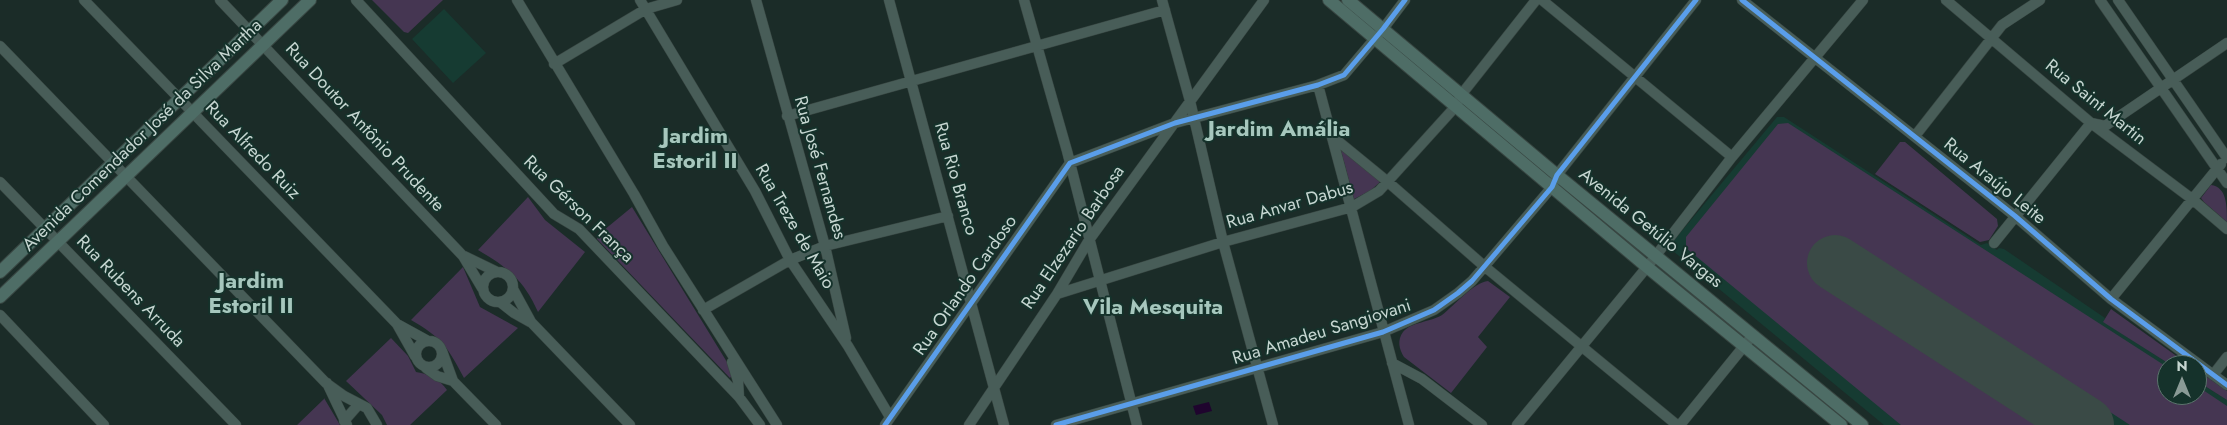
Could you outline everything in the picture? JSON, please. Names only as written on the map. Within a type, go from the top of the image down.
[{"type":"main road","name":"Avenida Comendador José da Silva Martha","points":[[0,272],[282,0]]},
{"type":"main road","name":"Avenida Comendador José da Silva Martha","points":[[0,297],[310,0]]},
{"type":"main road","name":"Avenida Getúlio Vargas","points":[[1329,0],[1379,34],[1554,181],[1647,267],[1841,425]]},
{"type":"main road","name":"Avenida Getúlio Vargas","points":[[1348,0],[1379,34]]},
{"type":"main road","name":"Avenida Getúlio Vargas","points":[[1554,181],[1655,256],[1862,425]]},
{"type":"street","name":"Rua Alfredo Ruiz","points":[[84,0],[180,97],[192,112],[397,324],[419,364],[438,376],[453,381]]},
{"type":"street","name":"Rua Doutor Antônio Prudente","points":[[220,0],[463,256],[490,300],[500,302],[514,313],[531,322]]},
{"type":"street","name":"Rua Gérson França","points":[[356,0],[554,214],[579,229],[739,394],[760,425]]},
{"type":"street","points":[[517,0],[703,310],[777,425]]},
{"type":"street","points":[[554,64],[643,4],[677,0]]},
{"type":"street","name":"Rua José Fernandes","points":[[756,0],[825,246],[848,346]]},
{"type":"street","name":"Rua Rio Branco","points":[[889,0],[1004,425]]},
{"type":"street","points":[[1024,0],[1070,163],[1099,283],[1137,425]]},
{"type":"street","points":[[1162,0],[1190,101],[1223,242],[1273,425]]},
{"type":"street","name":"Rua Elzezario Barbosa","points":[[969,425],[1057,294],[1089,240],[1264,0]]},
{"type":"street","points":[[1070,163],[1175,123],[1318,84],[1344,75],[1405,0]]},
{"type":"street","name":"Rua Anvar Dabus","points":[[1057,294],[1099,283],[1223,242],[1352,207],[1367,200],[1388,182],[1458,101],[1536,0]]},
{"type":"street","points":[[1542,0],[1732,157]]},
{"type":"street","name":"Rua Amadeu Sangiovani","points":[[1056,425],[1383,332],[1434,310],[1472,280],[1484,266],[1554,181],[1634,76],[1696,0]]},
{"type":"street","name":"Rua Araújo Leite","points":[[1742,0],[2015,216],[2111,298],[2227,385]]},
{"type":"street","points":[[1517,425],[1583,347],[1732,157],[1863,0]]},
{"type":"street","name":"Rua Saint Martin","points":[[1946,0],[2091,123],[2192,199],[2227,229]]},
{"type":"street","points":[[1915,136],[2002,25],[2040,0]]},
{"type":"street","points":[[2100,0],[2227,183]]},
{"type":"street","points":[[2111,298],[2216,168],[2227,159],[2118,0]]},
{"type":"street","name":"Rua Treze de Maio","points":[[643,4],[754,190],[790,260],[848,346],[888,421]]},
{"type":"street","points":[[787,116],[1164,10]]},
{"type":"street","points":[[1994,243],[2091,123],[2105,126],[2227,43]]},
{"type":"street","points":[[0,46],[326,382],[367,408],[375,421],[366,425]]},
{"type":"street","points":[[1318,84],[1409,425]]},
{"type":"street","points":[[1333,137],[1388,182],[1484,266],[1679,425],[1753,335]]},
{"type":"street","name":"Rua Orlando Cardoso","points":[[888,421],[971,300],[1070,163]]},
{"type":"street","name":"Rua Rubens Arruda","points":[[0,182],[236,425]]},
{"type":"street","points":[[703,310],[790,260],[825,246],[948,216]]},
{"type":"street","name":"Rua Doutor Antônio Prudente","points":[[463,256],[507,275],[531,322],[630,425]]},
{"type":"street","points":[[482,288],[485,279],[497,272]]},
{"type":"street","points":[[500,302],[508,298],[513,289]]},
{"type":"street","points":[[826,312],[839,308]]},
{"type":"street","points":[[0,315],[104,425]]},
{"type":"street","name":"Rua Alfredo Ruiz","points":[[397,324],[436,344],[442,351],[453,381],[496,425]]},
{"type":"street","points":[[415,356],[420,344],[428,341]]},
{"type":"street","points":[[728,349],[736,374],[739,394],[753,388]]},
{"type":"street","points":[[426,368],[439,364],[442,351]]},
{"type":"street","points":[[2212,375],[2227,357]]},
{"type":"street","points":[[1392,363],[1422,379],[1482,425]]},
{"type":"street","points":[[326,382],[346,423],[359,404]]},
{"type":"shaded area","points":[[372,0],[443,0],[408,33],[404,32]]},
{"type":"shaded area","points":[[444,9],[486,53],[453,83],[412,39]]},
{"type":"shaded area","points":[[1777,117],[1784,117],[1981,245],[1987,243],[1997,250],[1999,248],[2004,249],[2105,318],[2104,322],[2157,356],[2157,405],[2207,405],[2207,387],[2227,400],[2227,425],[1884,425],[1673,251],[1670,245]]},
{"type":"shaded area","points":[[1788,123],[2157,361],[2157,405],[2207,405],[2207,393],[2227,406],[2227,425],[2130,425],[1844,239],[1837,238],[1814,272],[1813,279],[2038,425],[1901,425],[1686,248],[1686,237],[1778,124]]},
{"type":"shaded area","points":[[1900,142],[1905,142],[1997,219],[1998,226],[1989,240],[1980,242],[1875,174]]},
{"type":"shaded area","points":[[1340,147],[1381,181],[1370,191],[1354,199]]},
{"type":"shaded area","points":[[2211,185],[2220,189],[2223,193],[2227,222],[2201,198]]},
{"type":"shaded area","points":[[528,197],[545,220],[585,252],[538,312],[527,291],[514,275],[498,262],[478,250]]},
{"type":"shaded area","points":[[632,207],[730,367],[733,374],[730,378],[597,239],[598,235]]},
{"type":"shaded area","points":[[463,267],[480,307],[518,328],[464,378],[443,344],[430,332],[411,320]]},
{"type":"shaded area","points":[[1488,281],[1510,297],[1478,337],[1487,347],[1451,393],[1404,357],[1399,341],[1403,332],[1411,326],[1442,315],[1470,290],[1482,282]]},
{"type":"shaded area","points":[[2111,309],[2175,355],[2157,356],[2103,322]]},
{"type":"shaded area","points":[[391,338],[408,356],[416,372],[433,378],[447,390],[410,425],[387,425],[382,415],[346,381]]},
{"type":"shaded area","points":[[2207,377],[2227,391],[2227,400],[2207,387]]},
{"type":"shaded area","points":[[324,399],[340,425],[297,425]]},
{"type":"shaded area","points":[[1209,402],[1212,411],[1196,415],[1193,406]]},
{"type":"runway","points":[[1835,263],[2086,425]]},
{"type":"cycle path","points":[[885,425],[1070,163],[1175,123],[1318,85],[1344,75],[1405,0]]},
{"type":"cycle path","points":[[1056,425],[1383,332],[1434,310],[1472,281],[1552,187],[1557,175],[1696,0]]},
{"type":"cycle path","points":[[1742,0],[2015,216],[2111,299],[2227,385]]},
{"type":"district","name":"Jardim Amália","points":[[1279,131]]},
{"type":"district","name":"Jardim Estoril II","points":[[695,150]]},
{"type":"district","name":"Jardim Estoril II","points":[[251,296]]},
{"type":"district","name":"Vila Mesquita","points":[[1153,309]]}]
